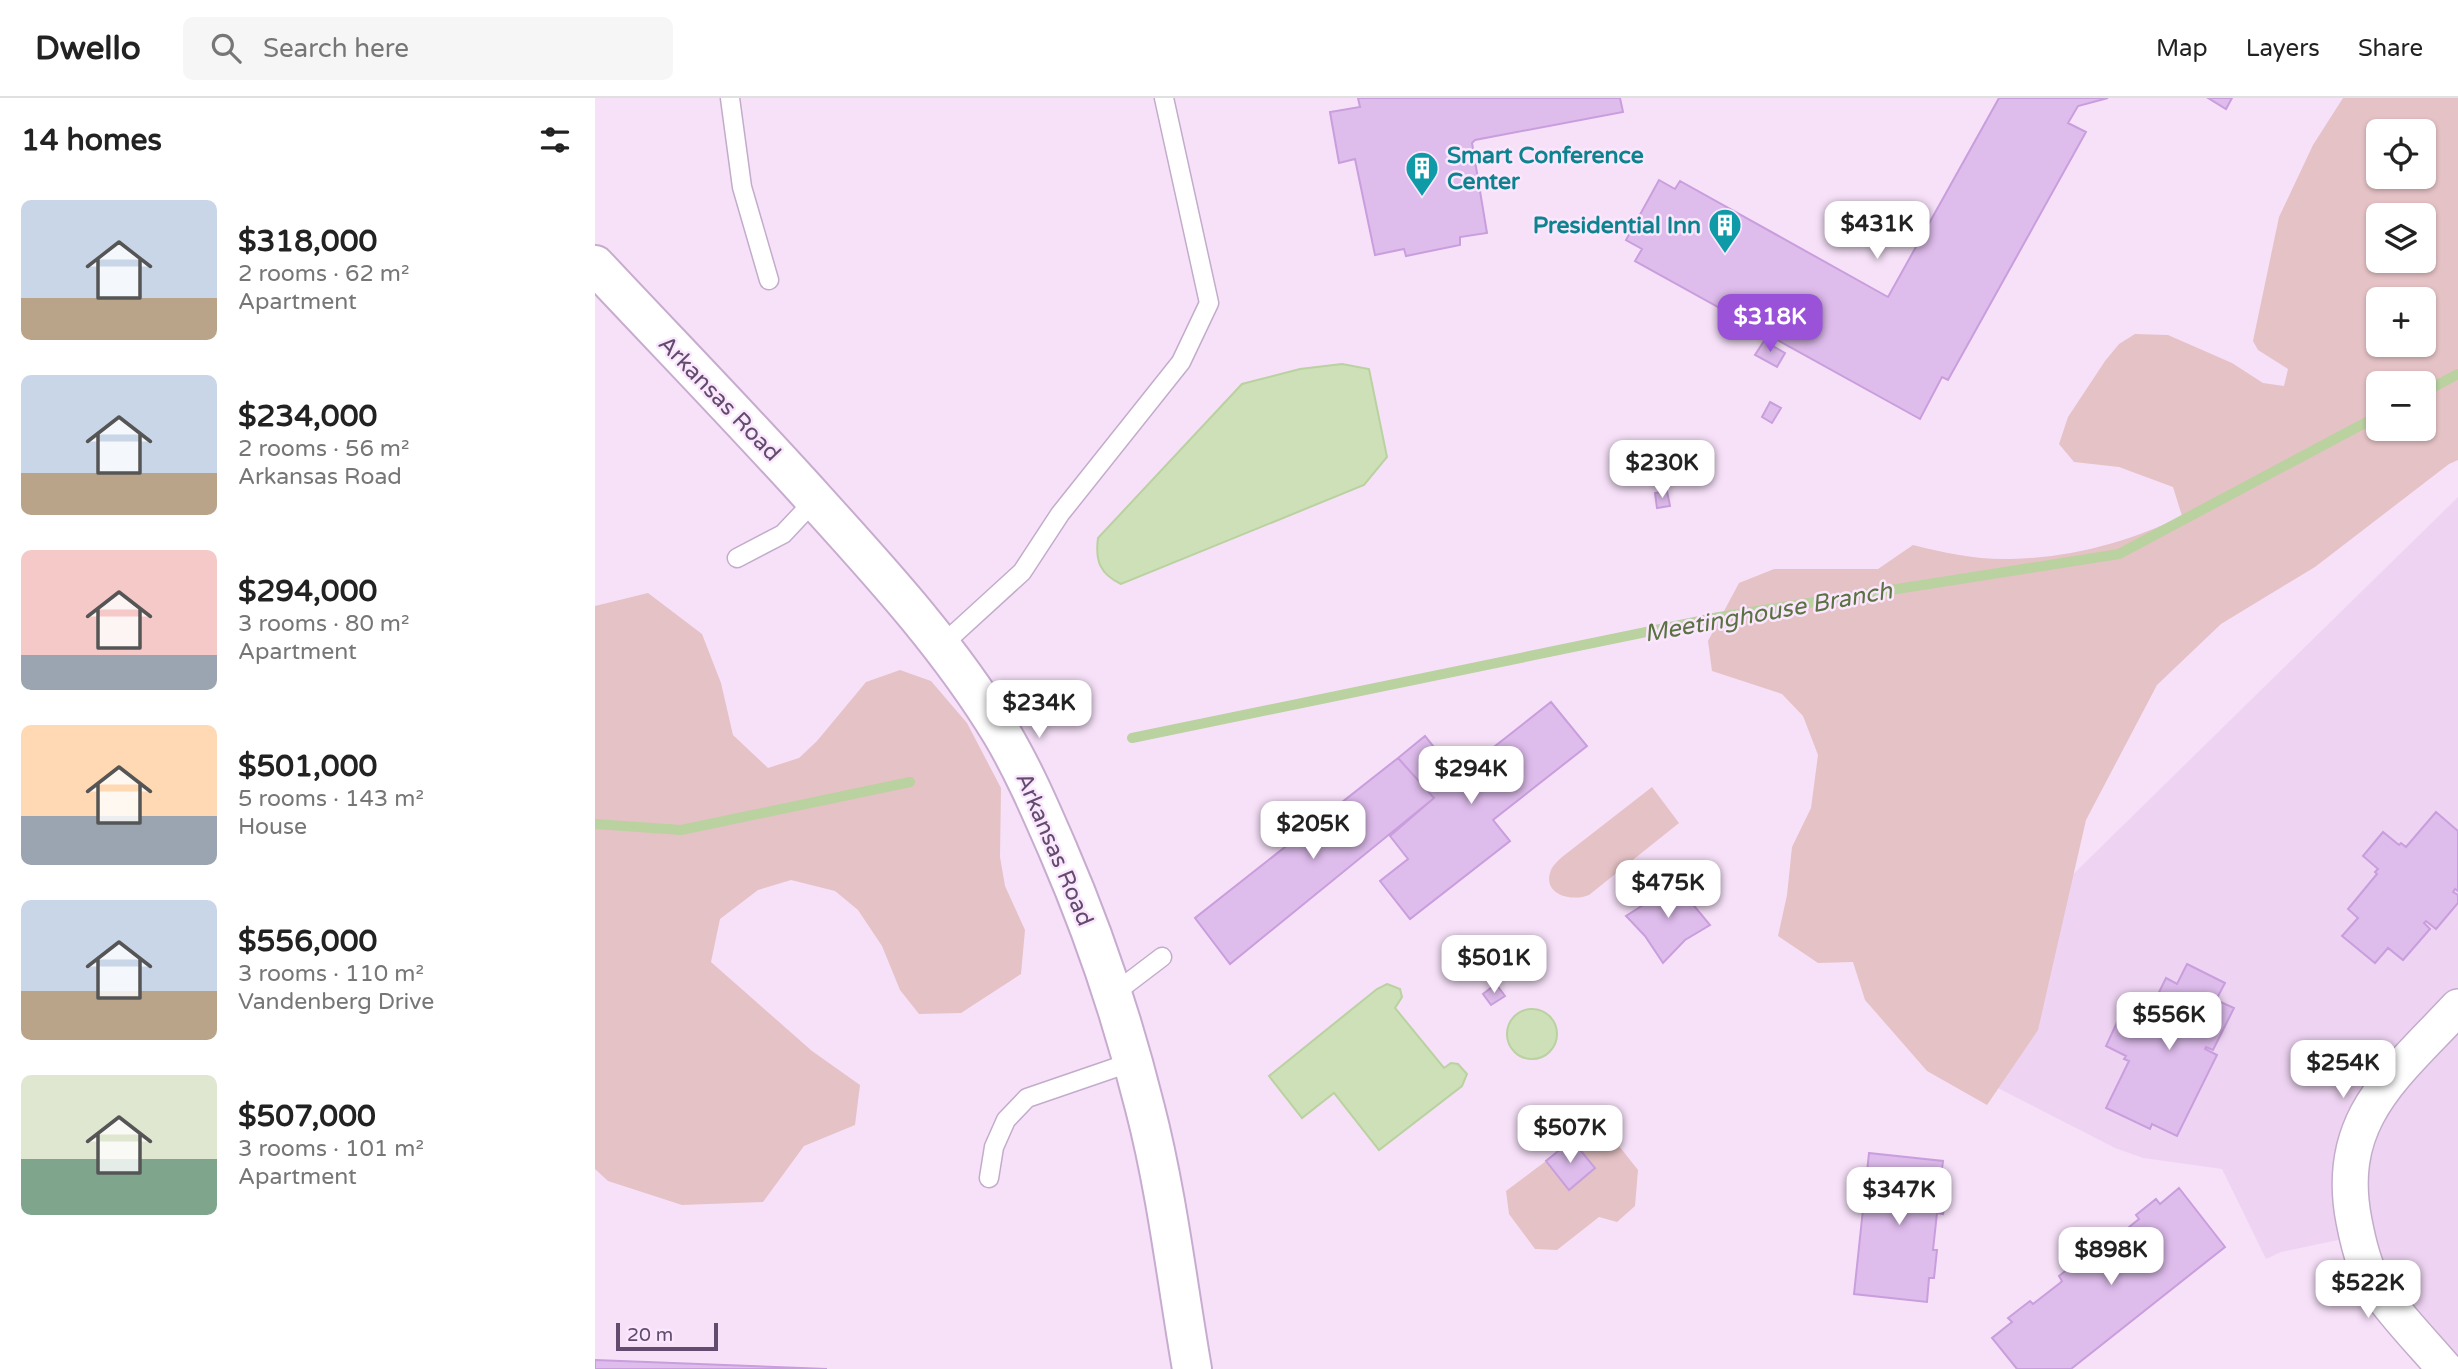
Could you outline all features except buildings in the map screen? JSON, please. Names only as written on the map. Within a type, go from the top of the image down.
[{"type":"street","name":"Arkansas Road","points":[[595,265],[815,500],[911,607],[1002,733],[1030,787],[1074,888],[1112,995],[1145,1108],[1163,1194],[1192,1369]]},
{"type":"street","points":[[2445,1369],[2375,1285],[2357,1236],[2349,1181],[2353,1146],[2369,1110],[2391,1080],[2458,1007]]},
{"type":"lane","points":[[730,98],[742,187],[769,279]]},
{"type":"lane","points":[[941,646],[1022,572],[1061,514],[1181,362],[1209,303],[1164,98]]},
{"type":"lane","points":[[737,558],[783,534],[815,500]]},
{"type":"lane","points":[[1112,995],[1162,957]]},
{"type":"lane","points":[[989,1178],[994,1147],[1006,1120],[1027,1098],[1132,1062]]},
{"type":"shaded area","points":[[2343,98],[2458,98],[2458,460],[2449,464],[2315,567],[2221,624],[2157,685],[2086,820],[2038,1030],[1987,1105],[1927,1071],[1865,1000],[1853,962],[1818,963],[1778,936],[1787,895],[1792,847],[1811,808],[1818,755],[1803,716],[1782,694],[1712,671],[1708,641],[1739,583],[1774,569],[1878,569],[1913,545],[1986,558],[2054,556],[2120,541],[2182,516],[2173,487],[2119,467],[2074,462],[2059,444],[2068,417],[2105,361],[2119,344],[2135,334],[2168,335],[2232,363],[2263,383],[2284,386],[2288,369],[2258,350],[2253,341],[2279,217],[2313,145]]},
{"type":"shaded area","points":[[1342,364],[1369,369],[1387,457],[1364,485],[1121,584],[1108,576],[1098,560],[1098,538],[1242,384],[1300,369]]},
{"type":"shaded area","points":[[2458,497],[2458,1369],[2357,1236],[2281,1252],[2266,1259],[2222,1169],[2143,1158],[2115,1148],[1990,1084],[2056,891]]},
{"type":"shaded area","points":[[648,593],[702,634],[721,683],[733,735],[768,768],[799,758],[817,741],[866,682],[900,670],[931,681],[967,723],[1001,788],[1000,857],[1005,886],[1025,930],[1021,974],[961,1013],[919,1014],[900,990],[882,946],[858,910],[835,891],[791,880],[758,890],[720,919],[711,962],[812,1051],[860,1085],[855,1125],[804,1146],[763,1202],[682,1205],[608,1181],[595,1169],[595,606]]},
{"type":"shaded area","points":[[1652,787],[1679,823],[1589,895],[1575,898],[1554,891],[1549,879],[1556,863]]},
{"type":"shaded area","points":[[1387,984],[1400,989],[1402,997],[1395,1008],[1444,1068],[1451,1063],[1458,1064],[1467,1074],[1462,1086],[1379,1150],[1334,1093],[1302,1118],[1269,1076],[1377,989]]},
{"type":"shaded area","points":[[1532,1009],[1550,1016],[1557,1034],[1550,1052],[1532,1059],[1514,1052],[1507,1034],[1514,1016]]},
{"type":"shaded area","points":[[1582,1130],[1608,1132],[1638,1170],[1635,1206],[1617,1222],[1599,1217],[1557,1250],[1535,1249],[1509,1214],[1506,1191],[1546,1161],[1570,1189],[1595,1168],[1572,1140]]},
{"type":"waterway","name":"Meetinghouse Branch","points":[[2436,386],[2458,374]]},
{"type":"waterway","name":"Meetinghouse Branch","points":[[1132,738],[1719,617],[2119,554],[2366,422]]},
{"type":"waterway","name":"Meetinghouse Branch","points":[[595,824],[681,830],[910,782]]},
{"type":"place","name":"Smart Conference Center","points":[[1422,198]]},
{"type":"place","name":"Presidential Inn","points":[[1725,255]]}]
